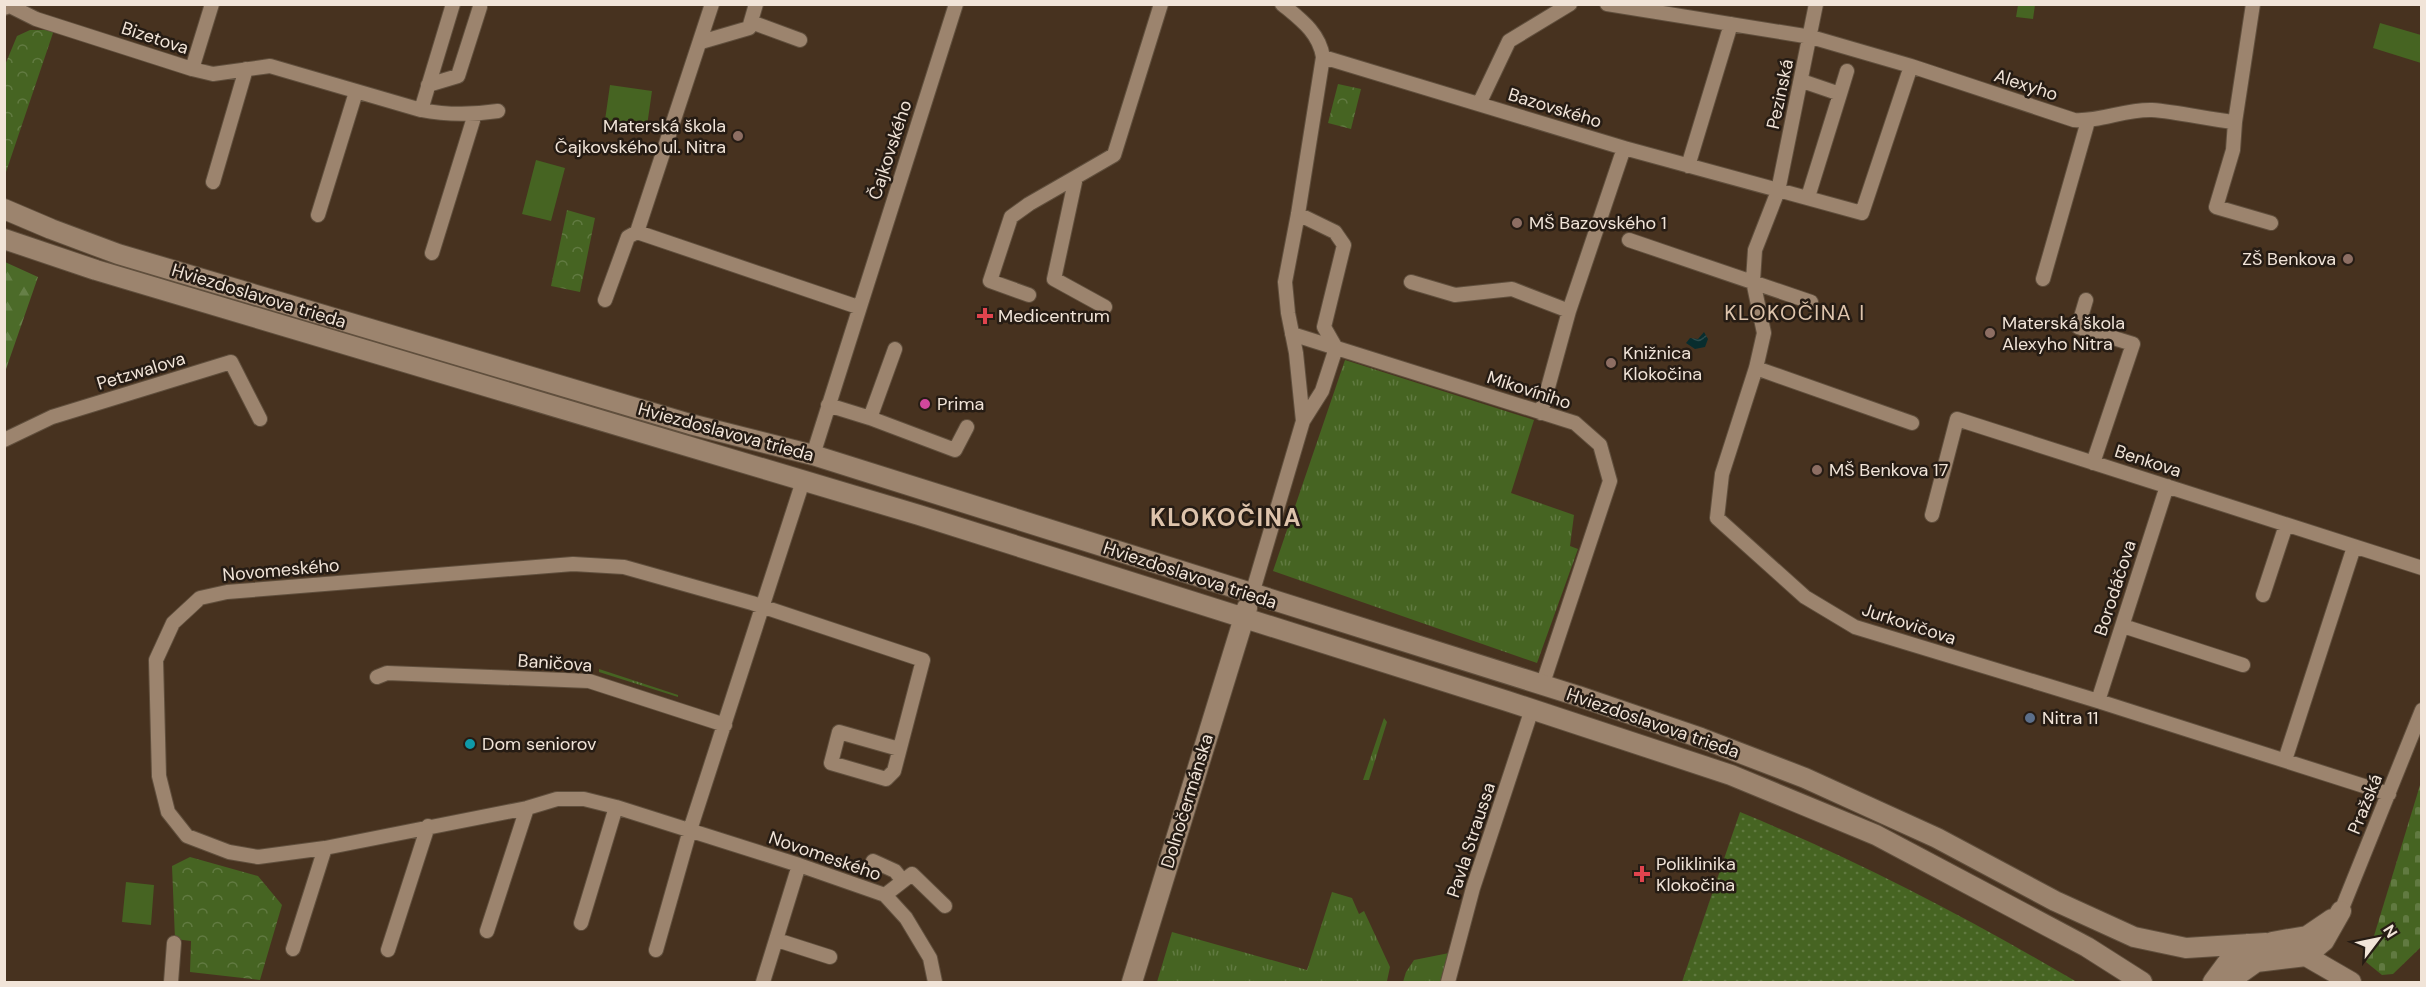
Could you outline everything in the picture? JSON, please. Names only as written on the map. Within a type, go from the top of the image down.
[{"type":"street","name":"Bizetova","points":[[192,69],[212,4]]},
{"type":"street","points":[[421,110],[453,4]]},
{"type":"street","points":[[605,300],[628,237],[637,232],[712,4]]},
{"type":"street","points":[[701,42],[749,28],[756,4]]},
{"type":"street","name":"Čajkovského","points":[[813,455],[858,307],[956,4]]},
{"type":"street","points":[[1029,295],[990,281],[1011,217],[1029,204],[1114,155],[1161,4]]},
{"type":"street","points":[[1282,4],[1313,32],[1319,42],[1323,57],[1285,282],[1303,421]]},
{"type":"street","points":[[1479,104],[1509,41],[1570,4]]},
{"type":"street","name":"Alexyho","points":[[1607,4],[1811,37],[1911,66],[2074,120],[2088,121],[2152,110],[2235,122]]},
{"type":"street","name":"Pezinská","points":[[1778,191],[1816,4]]},
{"type":"street","points":[[2253,4],[2235,122],[2233,150],[2216,207],[2271,223]]},
{"type":"street","name":"Bizetova","points":[[5,5],[36,19],[213,74],[270,66],[441,114],[498,111]]},
{"type":"street","points":[[429,85],[458,76],[480,7]]},
{"type":"street","points":[[751,22],[800,40]]},
{"type":"street","points":[[1688,166],[1731,24]]},
{"type":"street","name":"Bazovského","points":[[1323,57],[1417,83],[1624,148],[1862,213],[1911,66]]},
{"type":"street","points":[[213,182],[246,69]]},
{"type":"street","points":[[1808,197],[1847,71]]},
{"type":"street","points":[[1802,81],[1840,94]]},
{"type":"street","points":[[318,215],[356,92]]},
{"type":"street","points":[[432,253],[475,114]]},
{"type":"street","points":[[2043,279],[2088,121]]},
{"type":"street","points":[[1541,413],[1569,311],[1624,148]]},
{"type":"street","points":[[1076,177],[1054,279],[1105,307]]},
{"type":"street","name":"Jurkovičova","points":[[1778,191],[1755,250],[1753,281],[1764,333],[1756,368],[1722,474],[1717,518],[1805,597],[1855,627],[2098,701],[2389,795]]},
{"type":"street","name":"Hviezdoslavova trieda","points":[[4,209],[128,257],[690,424],[813,455],[1640,716],[1805,778],[1937,838],[2055,902],[2134,937],[2186,948],[2256,944],[2306,956],[2348,981]]},
{"type":"street","points":[[1252,594],[1303,421],[1322,391],[1336,348],[1324,327],[1344,245],[1335,232],[1298,214]]},
{"type":"street","points":[[637,232],[858,307]]},
{"type":"street","name":"Hviezdoslavova trieda","points":[[4,239],[96,270],[1006,543],[1731,775],[1876,835],[2087,947],[2144,982]]},
{"type":"street","points":[[1629,240],[1812,302]]},
{"type":"street","points":[[1411,282],[1455,295],[1512,289],[1569,311]]},
{"type":"street","points":[[2086,300],[2078,327],[2133,344],[2093,463]]},
{"type":"street","name":"Mikovíniho","points":[[1292,333],[1575,423],[1600,445],[1610,481],[1542,686]]},
{"type":"street","points":[[870,418],[895,348]]},
{"type":"street","name":"Petzwalova","points":[[4,441],[52,417],[231,362],[260,419]]},
{"type":"street","points":[[1756,368],[1912,423]]},
{"type":"street","points":[[828,405],[955,450],[966,427]]},
{"type":"street","name":"Benkova","points":[[1932,515],[1957,419],[2421,568]]},
{"type":"street","points":[[656,950],[690,831],[813,455]]},
{"type":"street","name":"Borodáčova","points":[[2098,701],[2167,486]]},
{"type":"street","points":[[1006,543],[1014,518]]},
{"type":"street","points":[[2262,595],[2286,525]]},
{"type":"street","points":[[2284,760],[2354,547]]},
{"type":"street","name":"Novomeského","points":[[899,749],[923,660],[762,606],[624,567],[573,564],[227,592],[200,598],[173,623],[156,660],[159,776],[168,812],[187,836],[229,852],[258,857],[325,848],[527,808],[557,798],[584,799],[799,865],[885,895],[906,918],[930,958],[935,982]]},
{"type":"street","name":"Dolnočermánska","points":[[1132,982],[1252,594]]},
{"type":"street","points":[[2122,626],[2243,665]]},
{"type":"street","name":"Baničova","points":[[377,677],[387,673],[589,681],[724,725]]},
{"type":"street","points":[[1532,710],[1542,686]]},
{"type":"street","name":"Pavla Straussa","points":[[1449,982],[1473,888],[1532,710]]},
{"type":"street","name":"Pražská","points":[[2341,911],[2421,710]]},
{"type":"street","points":[[839,732],[899,749],[894,771],[886,779],[831,764],[839,732]]},
{"type":"street","points":[[581,923],[616,807]]},
{"type":"street","points":[[487,931],[527,808]]},
{"type":"street","points":[[388,950],[428,826]]},
{"type":"street","points":[[293,949],[325,848]]},
{"type":"street","points":[[873,861],[895,871],[903,881]]},
{"type":"street","points":[[764,982],[799,865]]},
{"type":"street","points":[[885,895],[912,874],[945,906]]},
{"type":"street","points":[[2213,982],[2229,959],[2256,944],[2307,936],[2341,911]]},
{"type":"street","points":[[2228,982],[2256,962],[2306,956],[2324,941],[2341,911]]},
{"type":"street","points":[[2341,911],[2332,950],[2348,981]]},
{"type":"street","points":[[777,940],[830,957]]},
{"type":"street","points":[[171,982],[174,944]]},
{"type":"green space","points":[[2018,5],[2035,5],[2033,19],[2016,17]]},
{"type":"green space","points":[[2380,23],[2421,35],[2421,63],[2373,48]]},
{"type":"green space","points":[[30,30],[54,30],[5,175],[5,65],[17,36]]},
{"type":"green space","points":[[1338,84],[1361,89],[1351,129],[1328,123]]},
{"type":"green space","points":[[610,85],[652,91],[647,126],[605,120]]},
{"type":"green space","points":[[536,160],[565,168],[551,221],[522,214]]},
{"type":"green space","points":[[567,210],[595,218],[580,292],[551,286]]},
{"type":"green space","points":[[5,262],[38,277],[5,372]]},
{"type":"green space","points":[[1345,360],[1534,420],[1511,493],[1574,515],[1570,546],[1578,549],[1537,663],[1273,571]]},
{"type":"green space","points":[[599,669],[678,695],[678,697],[599,672]]},
{"type":"green space","points":[[1384,718],[1387,722],[1369,780],[1363,780]]},
{"type":"green space","points":[[2421,782],[2421,947],[2393,974],[2382,975],[2366,962]]},
{"type":"green space","points":[[1740,812],[1784,830],[1912,891],[2077,982],[1682,982]]},
{"type":"green space","points":[[190,857],[258,876],[282,905],[260,980],[190,972],[191,941],[175,939],[172,866]]},
{"type":"green space","points":[[126,882],[154,885],[151,925],[122,922]]},
{"type":"green space","points":[[1332,892],[1352,898],[1359,914],[1364,911],[1390,967],[1387,981],[1392,982],[1157,982],[1172,932],[1307,970]]},
{"type":"green space","points":[[1449,953],[1442,982],[1403,982],[1414,960]]},
{"type":"water","points":[[1704,332],[1708,339],[1705,347],[1695,349],[1686,343],[1690,338],[1698,339]]},
{"type":"place","name":"Materská škola Čajkovského ul. Nitra","points":[[738,136]]},
{"type":"place","name":"MŠ Bazovského 1","points":[[1517,223]]},
{"type":"place","name":"ZŠ Benkova","points":[[2348,259]]},
{"type":"place","name":"Medicentrum","points":[[985,316]]},
{"type":"place","name":"Materská škola Alexyho Nitra","points":[[1990,333]]},
{"type":"place","name":"Knižnica Klokočina","points":[[1611,363]]},
{"type":"place","name":"Prima","points":[[925,404]]},
{"type":"place","name":"MŠ Benkova 17","points":[[1817,470]]},
{"type":"place","name":"Nitra 11","points":[[2030,718]]},
{"type":"place","name":"Dom seniorov","points":[[470,744]]},
{"type":"place","name":"Poliklinika Klokočina","points":[[1642,874]]},
{"type":"district","name":"KLOKOČINA I","points":[[1795,313]]},
{"type":"district","name":"KLOKOČINA","points":[[1226,518]]}]
